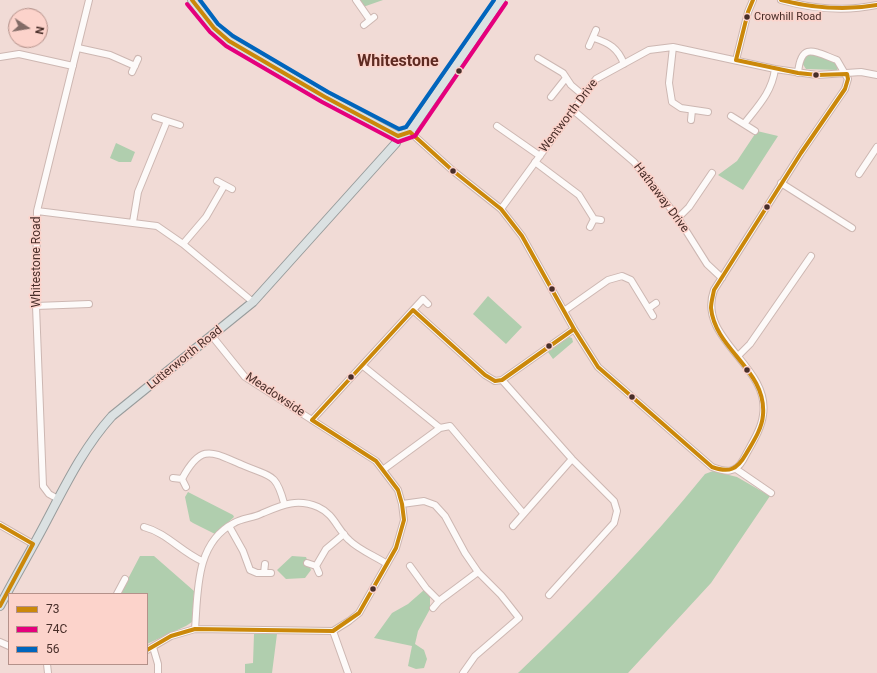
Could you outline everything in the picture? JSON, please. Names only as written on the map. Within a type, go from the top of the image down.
[{"type":"main road","points":[[192,0],[214,28],[229,41],[325,97],[398,136],[410,132],[501,0]]},
{"type":"main road","name":"Lutterworth Road","points":[[0,606],[90,442],[112,416],[253,302],[351,196],[396,143],[398,136]]},
{"type":"street","name":"Whitestone Road","points":[[58,499],[49,494],[43,486],[36,306],[37,211],[89,0]]},
{"type":"street","points":[[356,0],[372,18],[364,25]]},
{"type":"street","points":[[736,60],[748,12],[753,0]]},
{"type":"street","points":[[781,0],[801,6],[837,9],[877,5]]},
{"type":"street","points":[[589,46],[594,38],[596,30]]},
{"type":"street","points":[[594,38],[609,44],[614,48],[621,55],[624,64]]},
{"type":"street","points":[[673,47],[669,83],[670,98],[674,105],[681,108],[708,112]]},
{"type":"street","name":"Wentworth Drive","points":[[501,209],[596,79],[649,50],[673,47],[798,73],[817,75],[861,72],[877,75]]},
{"type":"street","points":[[78,48],[136,62],[132,72]]},
{"type":"street","points":[[410,132],[452,170],[501,209],[522,236],[574,329],[598,367],[712,467],[729,472],[736,469],[758,432],[763,414],[762,395],[738,356],[714,323],[710,310],[711,299],[722,278],[781,183],[846,89],[848,79],[847,74],[837,60],[813,51],[806,52],[801,57],[798,73]]},
{"type":"street","points":[[0,57],[19,54],[73,66]]},
{"type":"street","points":[[538,58],[563,72],[570,85],[584,96]]},
{"type":"street","points":[[744,124],[767,95],[772,83],[775,69]]},
{"type":"street","points":[[551,96],[566,78]]},
{"type":"street","name":"Hathaway Drive","points":[[573,110],[634,162],[678,218],[707,264],[722,278]]},
{"type":"street","points":[[691,120],[692,110]]},
{"type":"street","points":[[730,116],[755,131]]},
{"type":"street","points":[[155,117],[180,125]]},
{"type":"street","points":[[133,222],[138,192],[167,121]]},
{"type":"street","points":[[497,126],[540,156]]},
{"type":"street","points":[[859,174],[877,147]]},
{"type":"street","points":[[535,162],[579,195],[594,219],[601,220]]},
{"type":"street","points":[[678,218],[689,207],[712,173]]},
{"type":"street","points":[[217,181],[232,190]]},
{"type":"street","points":[[781,183],[852,228]]},
{"type":"street","points":[[183,244],[206,216],[224,186]]},
{"type":"street","points":[[37,211],[157,226],[183,244],[253,302]]},
{"type":"street","points":[[590,227],[594,219]]},
{"type":"street","points":[[738,356],[750,344],[809,258],[802,256]]},
{"type":"street","points":[[564,311],[608,280],[622,276],[631,280],[653,316]]},
{"type":"street","points":[[312,420],[423,299],[428,304]]},
{"type":"street","points":[[648,308],[656,303]]},
{"type":"street","points":[[36,306],[89,304]]},
{"type":"street","points":[[413,310],[491,379],[502,380],[574,329]]},
{"type":"street","name":"Meadowside","points":[[212,336],[245,378],[376,461],[398,490],[404,520],[396,548],[359,613],[332,631]]},
{"type":"street","points":[[362,366],[440,428]]},
{"type":"street","points":[[502,380],[572,459],[614,501],[617,511],[614,523],[549,595]]},
{"type":"street","points":[[384,470],[440,428],[447,426],[453,428],[523,513]]},
{"type":"street","points":[[182,479],[194,460],[208,454],[220,454],[246,467],[268,474],[277,483],[284,504]]},
{"type":"street","points":[[513,526],[572,459]]},
{"type":"street","points":[[736,469],[771,493]]},
{"type":"street","points":[[173,478],[182,479]]},
{"type":"street","points":[[182,479],[186,487]]},
{"type":"street","points":[[402,504],[424,501],[435,505],[445,516],[465,553],[478,572],[501,595],[520,618],[475,656],[463,673]]},
{"type":"street","points":[[195,629],[199,575],[202,561],[215,538],[234,522],[260,514],[284,504],[305,504],[322,509],[336,521],[344,534],[354,544],[387,564]]},
{"type":"street","points":[[0,525],[34,544]]},
{"type":"street","points":[[229,526],[243,551],[248,567],[257,573],[271,573]]},
{"type":"street","points":[[147,535],[147,528],[163,533],[180,549],[202,561]]},
{"type":"street","points":[[316,566],[326,548],[344,534]]},
{"type":"street","points":[[307,563],[316,566],[319,573]]},
{"type":"street","points":[[264,573],[265,564]]},
{"type":"street","points":[[410,566],[412,574],[439,601]]},
{"type":"street","points":[[433,608],[439,601],[478,572]]},
{"type":"street","points":[[118,593],[125,579]]},
{"type":"street","points":[[158,673],[158,664],[150,648],[171,636],[195,629],[332,631],[348,673]]},
{"type":"green space","points":[[358,0],[383,0],[363,7]]},
{"type":"green space","points":[[807,54],[812,54],[836,62],[839,66],[837,70],[806,69],[802,63]]},
{"type":"green space","points":[[757,131],[778,136],[743,190],[718,175],[737,161]]},
{"type":"green space","points":[[116,143],[135,152],[131,162],[119,162],[110,158]]},
{"type":"green space","points":[[488,296],[522,327],[506,344],[473,314]]},
{"type":"green space","points":[[569,337],[572,338],[573,342],[553,359],[548,352]]},
{"type":"green space","points":[[713,471],[737,477],[770,496],[711,583],[628,673],[518,673],[638,552],[705,474]]},
{"type":"green space","points":[[188,492],[233,515],[234,517],[215,534],[193,523],[190,521],[185,497]]},
{"type":"green space","points":[[140,556],[154,556],[194,591],[192,622],[148,644],[148,593],[121,593]]},
{"type":"green space","points":[[292,556],[306,557],[311,570],[305,578],[286,579],[277,570]]},
{"type":"green space","points":[[424,590],[430,595],[430,609],[418,631],[415,644],[424,650],[427,659],[424,668],[416,669],[408,666],[412,646],[374,638],[392,613],[408,604]]},
{"type":"green space","points":[[254,634],[277,634],[272,673],[245,673],[245,664],[253,663]]},
{"type":"transit line","name":"73","points":[[192,0],[214,28],[229,41],[325,97],[398,136],[410,132],[452,170],[501,209],[522,236],[574,329],[598,367],[712,467],[723,470],[736,467],[743,459],[759,430],[763,415],[762,399],[757,385],[749,372],[721,336],[715,323],[711,308],[714,290],[801,153],[845,89],[848,79],[847,74],[817,75],[798,73],[736,60],[748,12],[753,0]]},
{"type":"transit line","name":"56","points":[[200,0],[218,24],[233,36],[328,92],[399,129],[406,127],[494,0]]},
{"type":"transit line","name":"73","points":[[781,0],[829,8],[853,8],[877,5]]},
{"type":"transit line","name":"74C","points":[[187,4],[210,32],[226,46],[322,102],[398,142],[415,136],[506,3]]},
{"type":"transit line","name":"73","points":[[148,649],[171,636],[195,629],[333,631],[359,613],[396,548],[404,520],[402,504],[398,490],[376,461],[312,420],[413,310],[485,375],[495,381],[502,380],[574,329]]},
{"type":"transit line","name":"73","points":[[0,525],[33,544],[0,606]]},
{"type":"place","name":"Crowhill Road","points":[[747,17]]},
{"type":"district","name":"Whitestone","points":[[398,62]]}]
